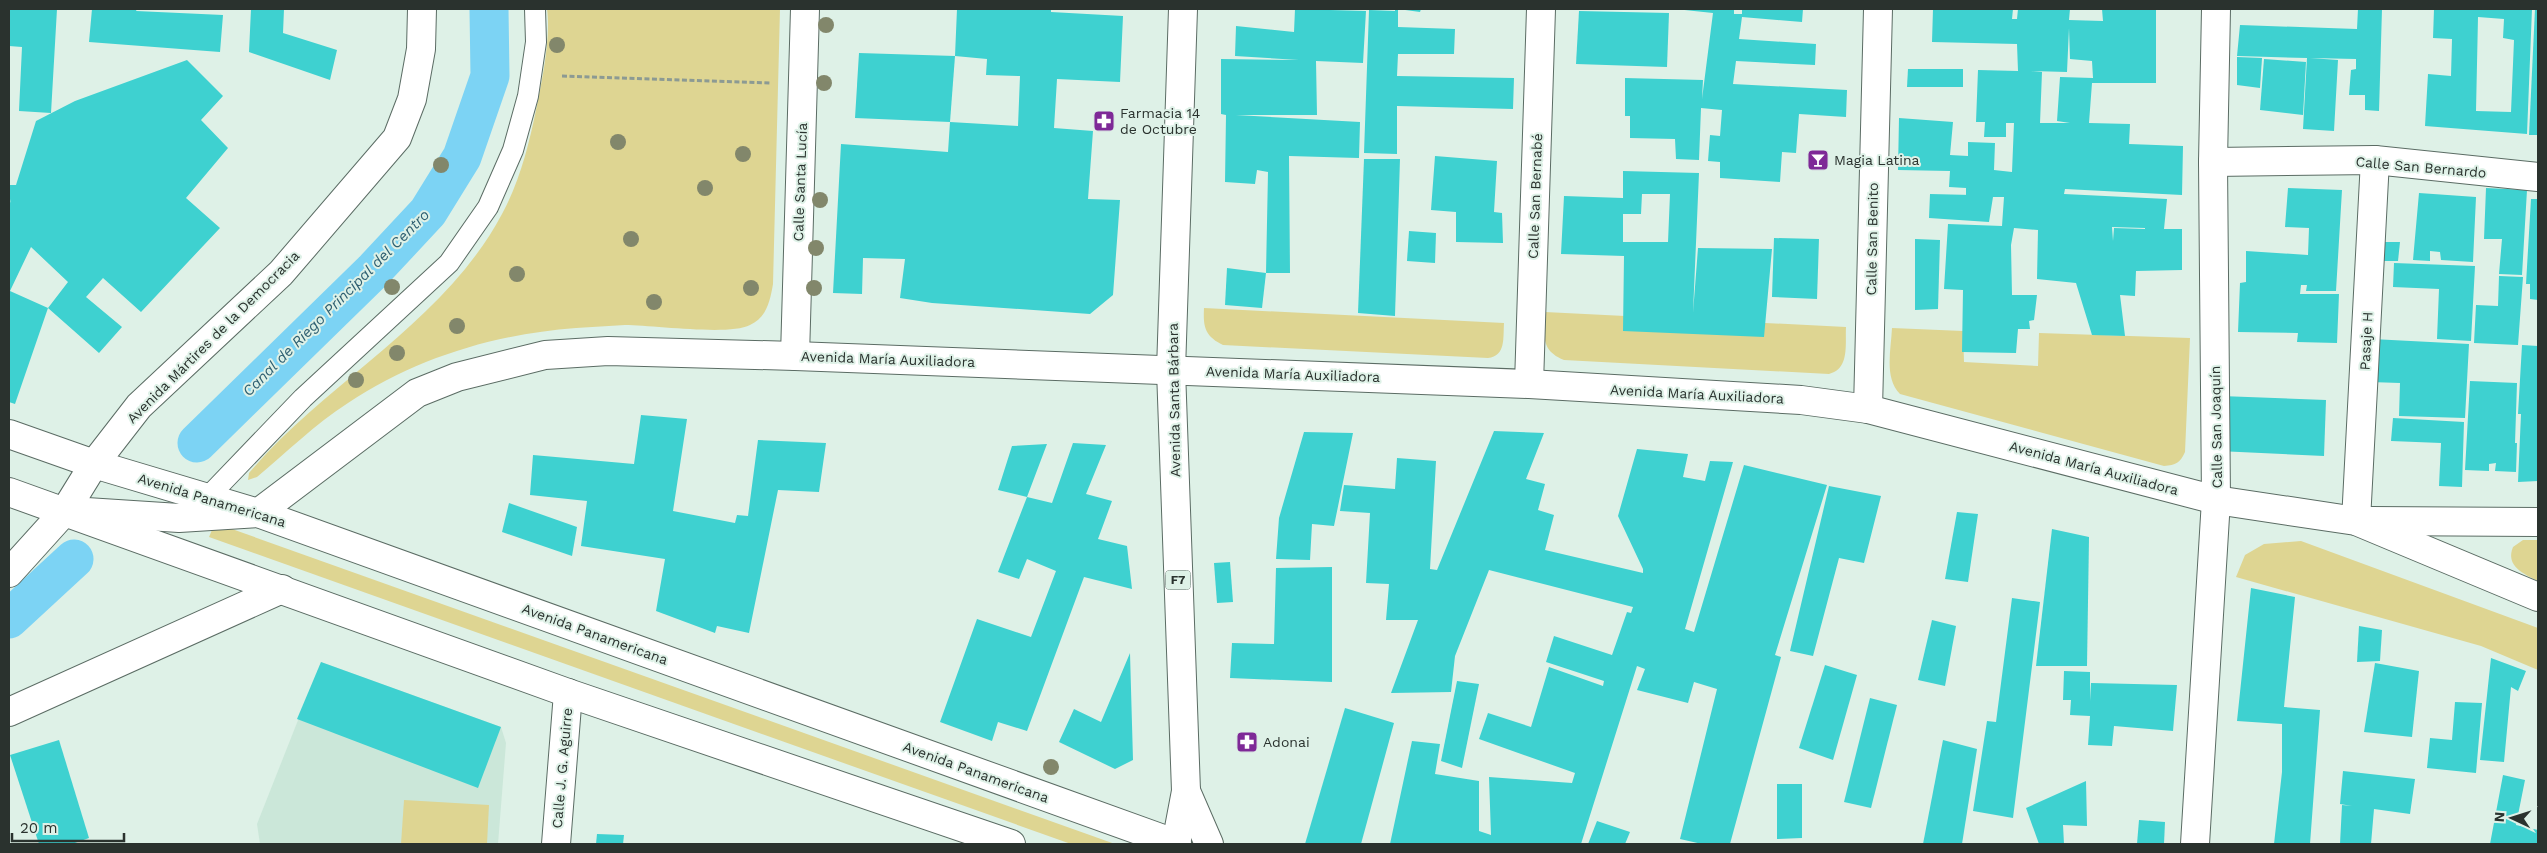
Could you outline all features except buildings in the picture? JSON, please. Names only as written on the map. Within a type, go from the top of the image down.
[{"type":"main road","name":"Avenida Mártires de la Democracia","points":[[9,573],[65,511],[94,464],[139,406],[281,273],[397,138],[412,99],[421,49],[422,9]]},
{"type":"main road","name":"Calle Santa Lucía","points":[[795,356],[805,9]]},
{"type":"main road","name":"Avenida Santa Bárbara","points":[[1183,9],[1171,370],[1186,791]]},
{"type":"main road","name":"Calle San Bernabé","points":[[1528,384],[1541,9]]},
{"type":"main road","name":"Calle San Benito","points":[[1868,409],[1878,9]]},
{"type":"main road","name":"Calle San Joaquín","points":[[2195,844],[2216,500],[2213,162],[2216,9]]},
{"type":"main road","name":"Calle San Bernardo","points":[[2213,162],[2375,160],[2538,177]]},
{"type":"main road","name":"Pasaje H","points":[[2356,521],[2375,160]]},
{"type":"main road","name":"Avenida María Auxiliadora","points":[[258,514],[417,394],[457,377],[544,355],[608,351],[795,356],[1528,384],[1801,400],[1868,409],[2216,500],[2356,521],[2538,597]]},
{"type":"main road","name":"Avenida Panamericana","points":[[9,434],[94,464],[258,514],[1177,844]]},
{"type":"main road","points":[[9,492],[568,693],[1011,844]]},
{"type":"main road","points":[[65,511],[179,518],[258,514]]},
{"type":"main road","points":[[2356,521],[2538,522]]},
{"type":"main road","points":[[9,712],[282,589]]},
{"type":"main road","name":"Calle J. G. Aguirre","points":[[556,844],[568,693]]},
{"type":"main road","name":"F7","points":[[1177,844],[1186,791]]},
{"type":"main road","name":"F7","points":[[1186,791],[1209,844]]},
{"type":"lane","points":[[206,498],[303,398],[449,263],[488,208],[513,150],[528,96],[536,42],[535,9]]},
{"type":"path","points":[[553,76],[778,83]]},
{"type":"shaded area","points":[[547,9],[780,9],[773,284],[769,302],[764,313],[756,322],[750,325],[726,330],[625,325],[576,328],[516,336],[457,351],[401,373],[348,403],[312,429],[257,477],[248,480],[249,473],[280,440],[313,409],[417,320],[449,288],[478,253],[508,202],[527,150],[545,59],[548,33]]},
{"type":"shaded area","points":[[1204,308],[1504,323],[1503,340],[1498,354],[1488,358],[1223,345],[1212,338],[1206,330]]},
{"type":"shaded area","points":[[1545,312],[1846,327],[1846,348],[1840,367],[1829,374],[1564,360],[1551,352],[1545,341]]},
{"type":"shaded area","points":[[1892,328],[1963,331],[1964,362],[2038,366],[2039,333],[2190,338],[2185,452],[2177,463],[2164,466],[1900,394],[1895,387],[1890,372]]},
{"type":"shaded area","points":[[215,523],[1115,844],[1071,844],[209,537]]},
{"type":"shaded area","points":[[2523,540],[2538,540],[2538,581],[2517,568],[2512,559],[2513,547]]},
{"type":"shaded area","points":[[2301,541],[2538,628],[2538,670],[2481,646],[2236,577],[2245,555],[2264,544]]},
{"type":"shaded area","points":[[321,662],[501,727],[506,743],[498,844],[260,844],[257,824]]},
{"type":"shaded area","points":[[404,800],[489,805],[487,844],[401,844]]},
{"type":"waterway","name":"Canal de Riego Principal del Centro","points":[[197,443],[373,271],[428,212],[462,157],[490,76],[489,9]]},
{"type":"waterway","name":"Canal de Riego Principal del Centro","points":[[9,619],[74,559]]},
{"type":"place","name":"Farmacia 14 de Octubre","points":[[1104,121]]},
{"type":"place","name":"Magia Latina","points":[[1818,160]]},
{"type":"place","name":"Adonai","points":[[1247,742]]}]
